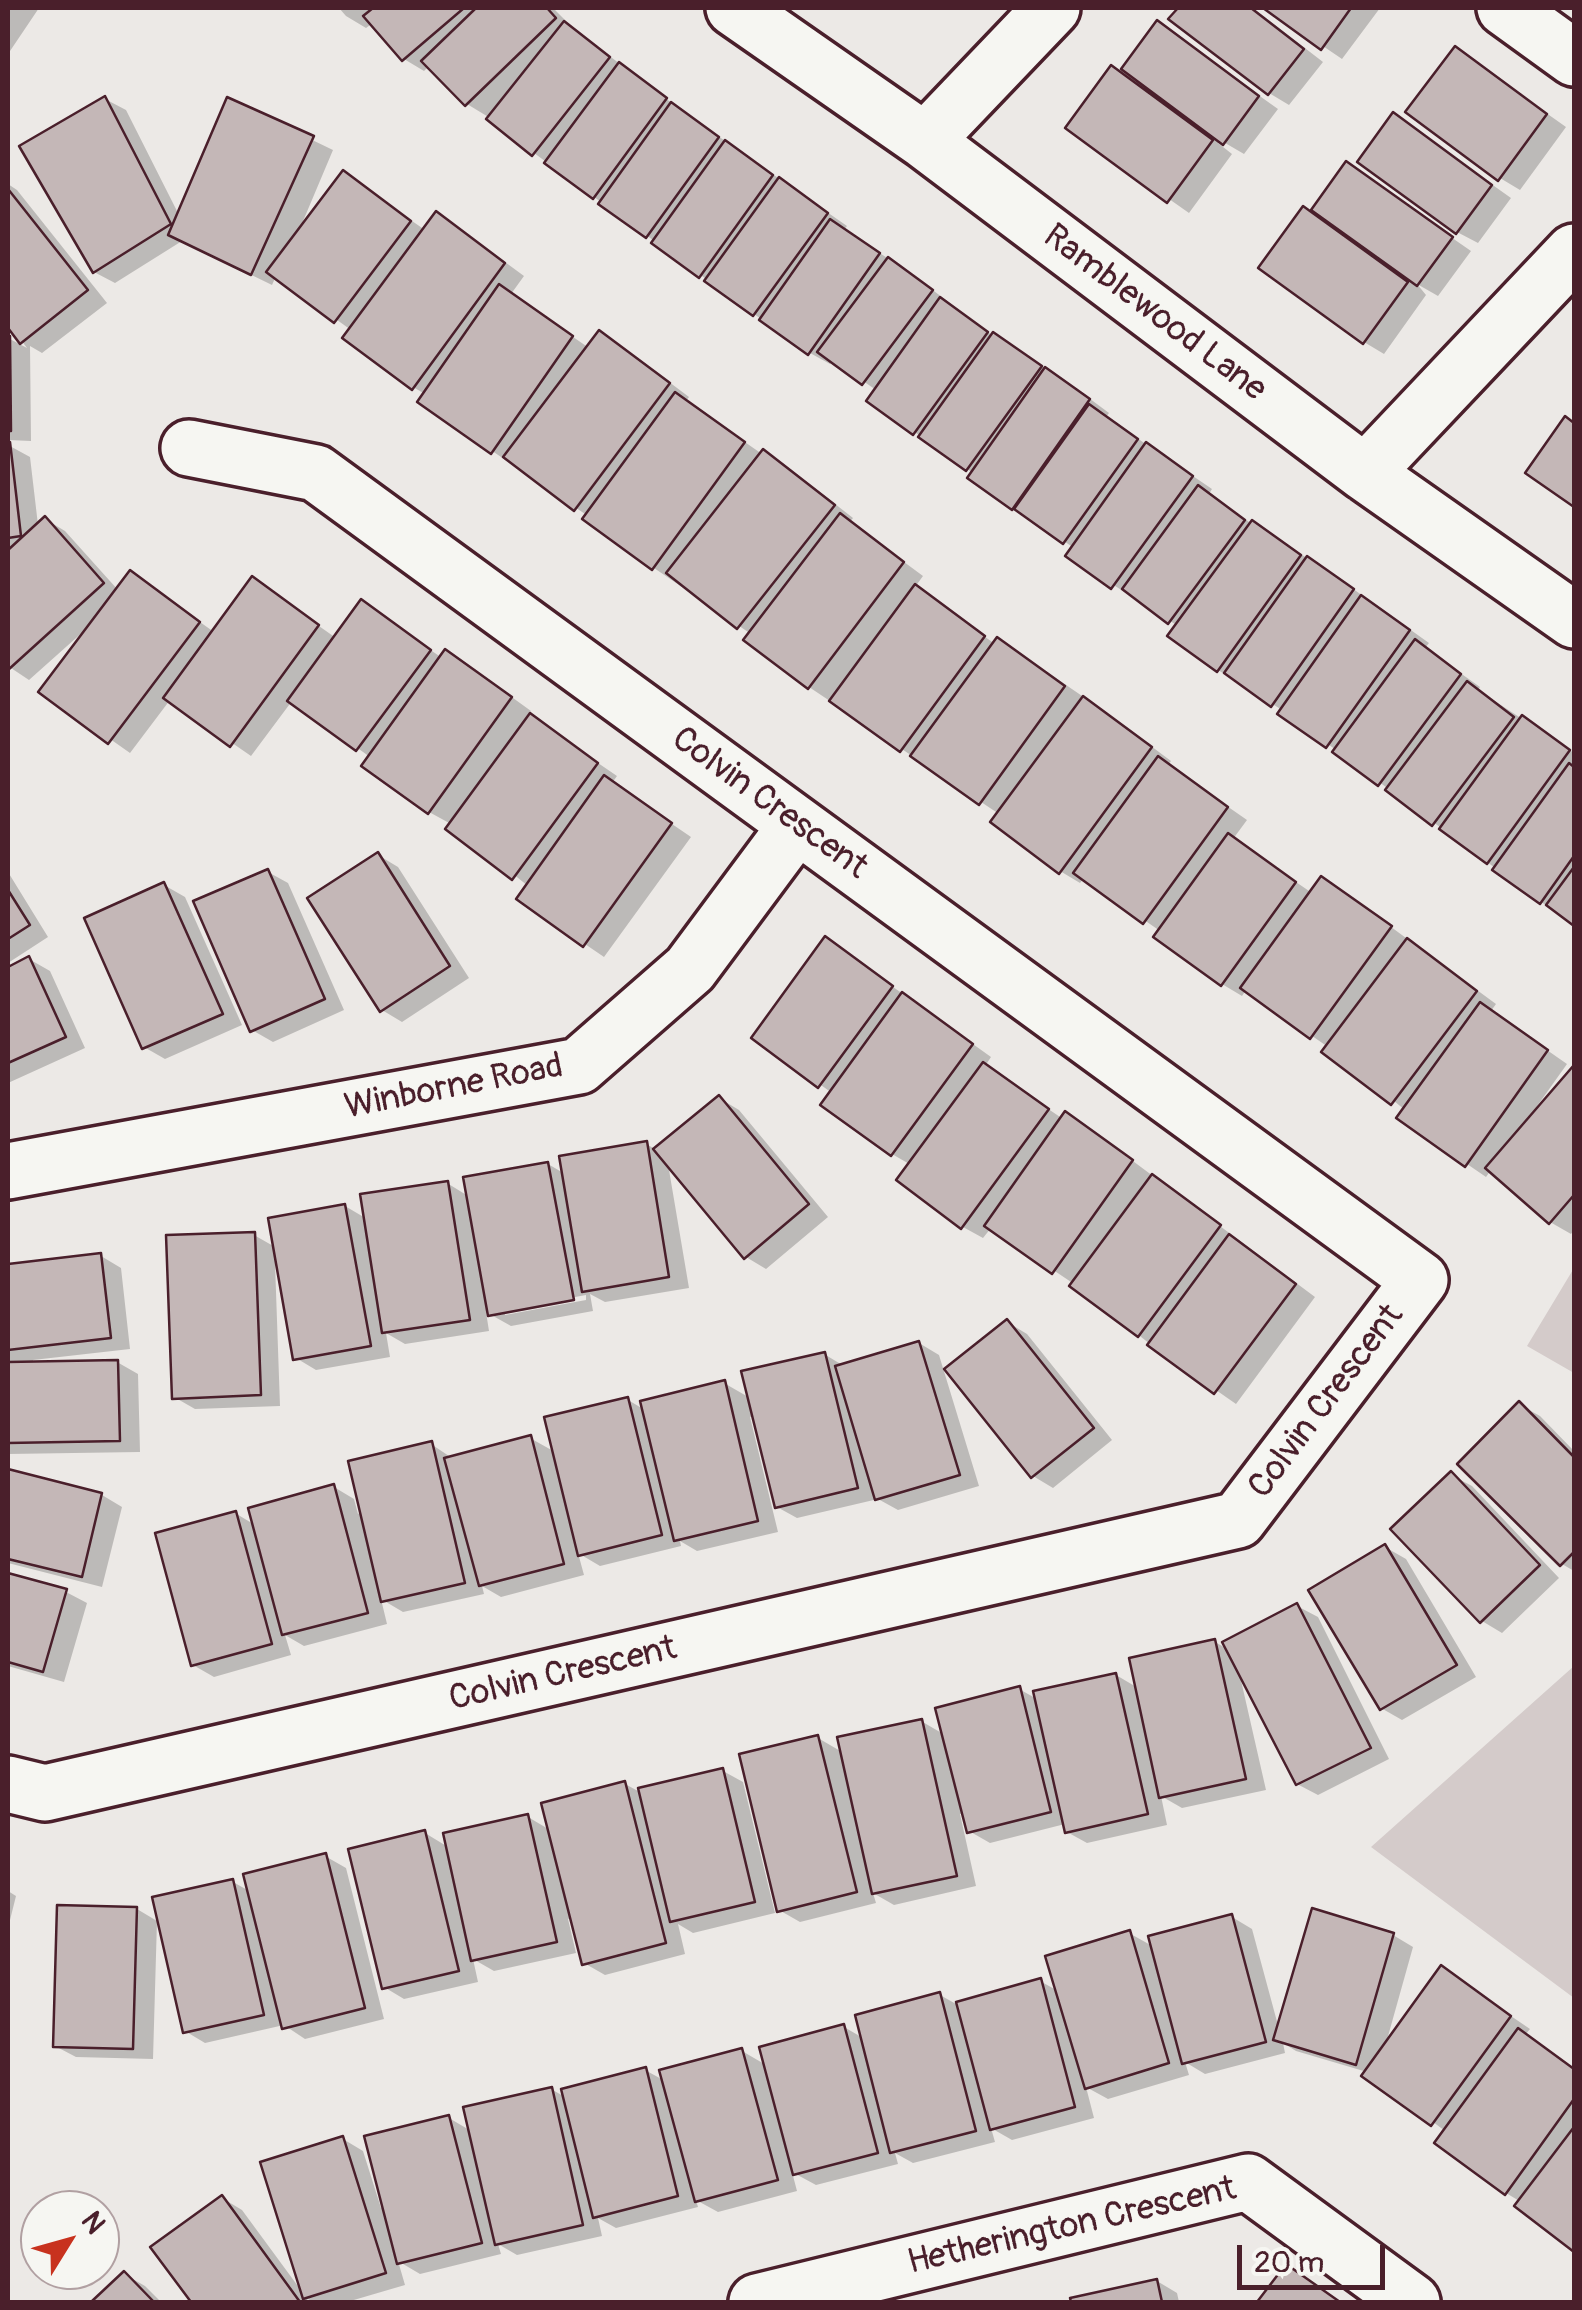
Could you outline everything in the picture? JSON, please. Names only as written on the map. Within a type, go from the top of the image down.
[{"type":"street","name":"Ramblewood Lane","points":[[734,8],[925,141],[1365,474],[1574,620]]},
{"type":"street","points":[[925,141],[1052,8]]},
{"type":"street","points":[[1505,8],[1574,58]]},
{"type":"street","points":[[1365,474],[1574,252]]},
{"type":"street","name":"Colvin Crescent","points":[[8,1784],[46,1793],[1238,1520],[1420,1280],[316,473],[189,448]]},
{"type":"street","name":"Winborne Road","points":[[8,1171],[579,1066],[690,970],[797,824]]},
{"type":"street","name":"Hetherington Crescent","points":[[757,2302],[1248,2182],[1412,2302]]},
{"type":"shaded area","points":[[1574,1268],[1574,1373],[1527,1346]]},
{"type":"shaded area","points":[[1574,1666],[1574,1998],[1371,1847]]},
{"type":"building","points":[[373,8],[464,8],[402,61],[363,16]]},
{"type":"building","points":[[476,8],[547,8],[556,18],[465,106],[421,61]]},
{"type":"building","points":[[1178,8],[1251,8],[1304,49],[1268,95],[1168,19]]},
{"type":"building","points":[[1263,8],[1351,8],[1321,50]]},
{"type":"building","points":[[1157,20],[1259,96],[1223,145],[1121,69]]},
{"type":"building","points":[[564,21],[610,57],[532,156],[486,119]]},
{"type":"building","points":[[1455,46],[1547,114],[1498,181],[1405,112]]},
{"type":"building","points":[[619,62],[667,98],[593,199],[544,163]]},
{"type":"building","points":[[1111,65],[1213,140],[1167,203],[1065,128]]},
{"type":"building","points":[[105,96],[171,224],[93,273],[19,146]]},
{"type":"building","points":[[227,97],[314,136],[251,275],[168,235]]},
{"type":"building","points":[[671,102],[719,137],[646,238],[598,204]]},
{"type":"building","points":[[1393,112],[1492,185],[1456,234],[1357,162]]},
{"type":"building","points":[[725,140],[773,175],[699,278],[651,243]]},
{"type":"building","points":[[1346,161],[1453,237],[1417,286],[1311,210]]},
{"type":"building","points":[[343,170],[411,221],[334,323],[266,272]]},
{"type":"building","points":[[779,177],[828,213],[753,316],[704,281]]},
{"type":"building","points":[[8,189],[88,290],[20,344],[8,328]]},
{"type":"building","points":[[1303,206],[1408,282],[1363,344],[1258,268]]},
{"type":"building","points":[[436,211],[505,263],[412,390],[342,338]]},
{"type":"building","points":[[830,219],[880,253],[808,355],[759,320]]},
{"type":"building","points":[[888,257],[933,290],[862,385],[817,352]]},
{"type":"building","points":[[499,284],[573,336],[491,454],[417,402]]},
{"type":"building","points":[[940,297],[988,332],[913,435],[866,401]]},
{"type":"building","points":[[599,330],[670,383],[574,511],[503,457]]},
{"type":"building","points":[[993,332],[1042,366],[966,471],[918,437]]},
{"type":"building","points":[[10,336],[11,431],[8,431]]},
{"type":"building","points":[[1045,367],[1090,399],[1012,510],[967,478]]},
{"type":"building","points":[[675,392],[745,442],[652,570],[582,519]]},
{"type":"building","points":[[1089,404],[1138,439],[1063,544],[1014,509]]},
{"type":"building","points":[[1565,416],[1574,423],[1574,507],[1525,473]]},
{"type":"building","points":[[1146,442],[1193,476],[1111,589],[1065,556]]},
{"type":"building","points":[[8,443],[21,536],[8,538]]},
{"type":"building","points":[[763,449],[835,505],[737,629],[666,573]]},
{"type":"building","points":[[1198,485],[1245,520],[1168,624],[1122,589]]},
{"type":"building","points":[[840,513],[904,562],[808,689],[743,640]]},
{"type":"building","points":[[45,516],[104,583],[8,670],[8,550]]},
{"type":"building","points":[[1252,520],[1301,555],[1217,672],[1167,636]]},
{"type":"building","points":[[1307,556],[1354,589],[1271,707],[1224,673]]},
{"type":"building","points":[[130,570],[200,622],[108,744],[38,692]]},
{"type":"building","points":[[252,576],[319,625],[230,747],[163,698]]},
{"type":"building","points":[[915,584],[985,636],[900,752],[829,701]]},
{"type":"building","points":[[1361,595],[1410,630],[1326,748],[1277,714]]},
{"type":"building","points":[[361,599],[431,650],[356,751],[287,701]]},
{"type":"building","points":[[997,637],[1065,686],[979,805],[910,756]]},
{"type":"building","points":[[1415,639],[1461,674],[1378,786],[1332,752]]},
{"type":"building","points":[[445,649],[512,697],[428,814],[361,766]]},
{"type":"building","points":[[1467,681],[1514,717],[1432,826],[1385,790]]},
{"type":"building","points":[[1083,696],[1152,747],[1059,874],[990,822]]},
{"type":"building","points":[[530,713],[598,763],[512,880],[445,829]]},
{"type":"building","points":[[1522,715],[1570,750],[1487,864],[1439,829]]},
{"type":"building","points":[[1158,756],[1228,807],[1143,924],[1073,873]]},
{"type":"building","points":[[1569,763],[1574,767],[1574,856],[1540,904],[1492,870]]},
{"type":"building","points":[[604,775],[672,823],[583,947],[516,899]]},
{"type":"building","points":[[1228,833],[1296,882],[1221,986],[1153,937]]},
{"type":"building","points":[[378,852],[450,966],[380,1012],[307,898]]},
{"type":"building","points":[[1574,867],[1574,926],[1546,905]]},
{"type":"building","points":[[268,869],[325,999],[250,1032],[193,901]]},
{"type":"building","points":[[1321,876],[1392,926],[1310,1039],[1240,988]]},
{"type":"building","points":[[164,882],[223,1014],[142,1049],[84,918]]},
{"type":"building","points":[[8,890],[30,925],[8,939]]},
{"type":"building","points":[[825,936],[893,986],[818,1088],[751,1038]]},
{"type":"building","points":[[1407,938],[1477,991],[1391,1105],[1321,1052]]},
{"type":"building","points":[[29,956],[66,1037],[8,1063],[8,967]]},
{"type":"building","points":[[902,992],[973,1044],[891,1156],[820,1105]]},
{"type":"building","points":[[1480,1002],[1548,1050],[1465,1167],[1396,1118]]},
{"type":"building","points":[[983,1062],[1049,1109],[961,1229],[896,1180]]},
{"type":"building","points":[[1574,1065],[1574,1195],[1549,1224],[1485,1168]]},
{"type":"building","points":[[719,1095],[809,1204],[744,1259],[653,1149]]},
{"type":"building","points":[[1065,1111],[1133,1160],[1052,1274],[984,1226]]},
{"type":"building","points":[[647,1141],[669,1277],[582,1292],[559,1156]]},
{"type":"building","points":[[548,1162],[574,1300],[488,1316],[463,1177]]},
{"type":"building","points":[[1152,1174],[1221,1225],[1138,1337],[1069,1286]]},
{"type":"building","points":[[448,1181],[470,1320],[382,1333],[360,1194]]},
{"type":"building","points":[[345,1204],[371,1346],[293,1360],[268,1218]]},
{"type":"building","points":[[255,1232],[261,1395],[172,1399],[166,1235]]},
{"type":"building","points":[[1229,1234],[1296,1284],[1214,1394],[1147,1345]]},
{"type":"building","points":[[101,1253],[111,1338],[8,1350],[8,1264]]},
{"type":"building","points":[[1007,1319],[1094,1428],[1031,1478],[944,1369]]},
{"type":"building","points":[[919,1341],[960,1475],[875,1500],[835,1366]]},
{"type":"building","points":[[825,1352],[858,1488],[775,1508],[741,1371]]},
{"type":"building","points":[[118,1360],[120,1441],[8,1443],[8,1362]]},
{"type":"building","points":[[725,1380],[758,1521],[674,1541],[640,1401]]},
{"type":"building","points":[[628,1397],[662,1535],[578,1556],[544,1417]]},
{"type":"building","points":[[1519,1401],[1574,1457],[1574,1552],[1560,1566],[1457,1464]]},
{"type":"building","points":[[531,1435],[564,1564],[479,1586],[444,1458]]},
{"type":"building","points":[[432,1441],[465,1583],[381,1602],[348,1461]]},
{"type":"building","points":[[8,1469],[102,1493],[82,1577],[8,1559]]},
{"type":"building","points":[[1451,1471],[1540,1565],[1480,1623],[1390,1529]]},
{"type":"building","points":[[334,1484],[368,1613],[282,1635],[248,1508]]},
{"type":"building","points":[[236,1511],[272,1644],[191,1666],[155,1533]]},
{"type":"building","points":[[1385,1544],[1457,1665],[1380,1710],[1308,1590]]},
{"type":"building","points":[[8,1573],[67,1589],[43,1672],[8,1662]]},
{"type":"building","points":[[1297,1603],[1371,1748],[1296,1785],[1222,1642]]},
{"type":"building","points":[[1215,1639],[1246,1779],[1159,1798],[1129,1658]]},
{"type":"building","points":[[1116,1673],[1148,1814],[1065,1833],[1033,1691]]},
{"type":"building","points":[[1020,1686],[1051,1812],[967,1833],[935,1708]]},
{"type":"building","points":[[922,1719],[957,1876],[872,1894],[837,1737]]},
{"type":"building","points":[[818,1735],[857,1892],[777,1912],[739,1754]]},
{"type":"building","points":[[723,1768],[755,1902],[670,1922],[638,1788]]},
{"type":"building","points":[[625,1781],[666,1943],[582,1965],[541,1803]]},
{"type":"building","points":[[528,1814],[557,1942],[471,1961],[443,1833]]},
{"type":"building","points":[[425,1830],[459,1971],[382,1989],[348,1849]]},
{"type":"building","points":[[326,1853],[365,2008],[282,2029],[243,1874]]},
{"type":"building","points":[[233,1879],[264,2015],[183,2033],[152,1897]]},
{"type":"building","points":[[57,1905],[137,1907],[133,2049],[53,2047]]},
{"type":"building","points":[[1312,1908],[1394,1933],[1356,2065],[1273,2040]]},
{"type":"building","points":[[1232,1914],[1266,2042],[1182,2064],[1148,1936]]},
{"type":"building","points":[[1130,1930],[1169,2063],[1085,2089],[1045,1956]]},
{"type":"building","points":[[1441,1965],[1511,2016],[1431,2126],[1361,2076]]},
{"type":"building","points":[[1041,1978],[1075,2107],[990,2130],[956,2002]]},
{"type":"building","points":[[940,1992],[976,2131],[890,2153],[855,2015]]},
{"type":"building","points":[[844,2024],[878,2153],[793,2175],[759,2047]]},
{"type":"building","points":[[1518,2028],[1574,2069],[1574,2099],[1505,2195],[1434,2143]]},
{"type":"building","points":[[742,2048],[778,2180],[695,2202],[659,2070]]},
{"type":"building","points":[[646,2067],[678,2196],[593,2218],[561,2089]]},
{"type":"building","points":[[552,2087],[583,2225],[495,2245],[463,2107]]},
{"type":"building","points":[[449,2115],[482,2243],[397,2264],[364,2136]]},
{"type":"building","points":[[1574,2127],[1574,2252],[1514,2206]]},
{"type":"building","points":[[343,2136],[386,2273],[303,2299],[260,2162]]},
{"type":"building","points":[[222,2195],[300,2302],[191,2302],[150,2247]]},
{"type":"building","points":[[1286,2264],[1340,2302],[1257,2302]]},
{"type":"building","points":[[124,2271],[154,2302],[91,2302],[104,2290],[120,2290],[120,2275]]},
{"type":"building","points":[[1157,2279],[1162,2302],[1071,2302],[1070,2298]]}]
